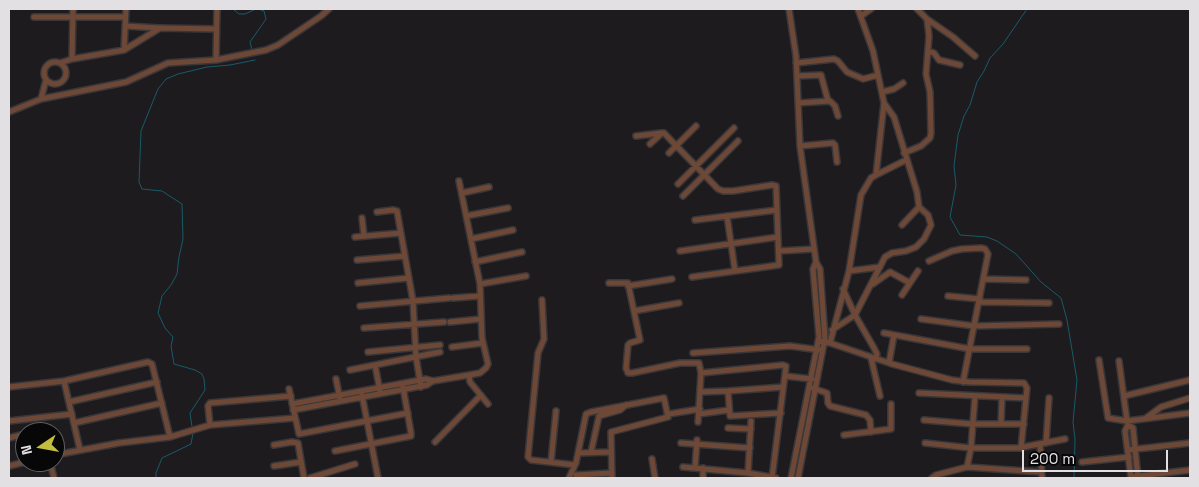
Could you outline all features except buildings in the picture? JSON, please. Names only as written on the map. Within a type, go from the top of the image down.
[{"type":"street","points":[[46,80],[52,84],[58,83],[65,76],[65,69],[70,60],[73,9]]},
{"type":"street","points":[[124,50],[126,9]]},
{"type":"street","points":[[216,60],[217,9]]},
{"type":"street","points":[[9,112],[41,99],[126,82],[168,63],[216,60],[256,52],[278,45],[328,9]]},
{"type":"street","points":[[789,9],[796,63],[800,146],[816,262],[820,268],[824,342]]},
{"type":"street","points":[[858,9],[873,51],[884,103],[876,175]]},
{"type":"street","points":[[861,16],[871,9]]},
{"type":"street","points":[[917,9],[975,56]]},
{"type":"street","points":[[34,17],[125,17]]},
{"type":"street","points":[[904,153],[927,142],[931,133],[930,92],[926,74],[928,50],[927,19]]},
{"type":"street","points":[[125,26],[216,29]]},
{"type":"street","points":[[41,99],[46,80],[44,73],[46,66],[53,62],[60,63],[124,50],[160,28]]},
{"type":"street","points":[[928,50],[934,53],[941,61],[960,65]]},
{"type":"street","points":[[796,63],[834,60],[838,61],[847,72],[861,78],[864,79],[878,75]]},
{"type":"street","points":[[60,63],[65,69]]},
{"type":"street","points":[[797,76],[821,75],[828,101]]},
{"type":"street","points":[[882,92],[894,89],[903,83]]},
{"type":"street","points":[[798,103],[832,102],[838,116]]},
{"type":"street","points":[[832,330],[855,315],[888,255],[911,250],[924,239],[929,230],[930,220],[927,213],[919,206],[917,192],[894,117],[884,103]]},
{"type":"street","points":[[670,152],[696,126]]},
{"type":"street","points":[[678,184],[734,128]]},
{"type":"street","points":[[650,144],[662,133]]},
{"type":"street","points":[[636,136],[662,133],[667,135],[718,189],[723,191],[733,192],[774,185],[780,262],[777,266],[692,277]]},
{"type":"street","points":[[683,196],[738,141]]},
{"type":"street","points":[[800,146],[833,143],[836,146],[837,162]]},
{"type":"street","points":[[791,478],[810,378],[820,350],[832,330],[849,272],[861,194],[872,178],[906,160]]},
{"type":"street","points":[[293,407],[420,384],[427,386],[433,381],[480,373],[486,368],[488,364],[481,318],[480,284],[459,180]]},
{"type":"street","points":[[462,193],[489,187]]},
{"type":"street","points":[[902,225],[919,206]]},
{"type":"street","points":[[466,216],[508,208]]},
{"type":"street","points":[[695,220],[777,210]]},
{"type":"street","points":[[377,212],[397,211],[409,278],[420,384]]},
{"type":"street","points":[[727,216],[735,271]]},
{"type":"street","points":[[362,218],[364,236]]},
{"type":"street","points":[[471,239],[513,230]]},
{"type":"street","points":[[355,237],[401,233]]},
{"type":"street","points":[[680,250],[778,237]]},
{"type":"street","points":[[929,261],[958,250],[983,248],[987,252],[988,258],[984,280],[963,382]]},
{"type":"street","points":[[779,250],[814,249]]},
{"type":"street","points":[[475,262],[522,252]]},
{"type":"street","points":[[357,260],[405,256]]},
{"type":"street","points":[[849,272],[880,267]]},
{"type":"street","points":[[902,295],[918,271]]},
{"type":"street","points":[[872,284],[890,272],[910,283]]},
{"type":"street","points":[[480,284],[526,276]]},
{"type":"street","points":[[358,283],[409,278]]},
{"type":"street","points":[[628,286],[672,279]]},
{"type":"street","points":[[984,280],[1026,280]]},
{"type":"street","points":[[608,283],[628,283],[640,340],[630,342],[628,345],[626,368],[628,373],[671,364],[699,363],[701,373],[698,422]]},
{"type":"street","points":[[843,289],[874,348],[876,354],[873,358],[880,396]]},
{"type":"street","points":[[360,306],[480,296]]},
{"type":"street","points":[[948,296],[979,301],[1049,303]]},
{"type":"street","points":[[542,300],[544,339],[538,353],[527,453],[530,459],[575,466]]},
{"type":"street","points":[[634,312],[679,303]]},
{"type":"street","points":[[364,328],[481,318]]},
{"type":"street","points":[[921,319],[974,326],[1059,324]]},
{"type":"street","points":[[884,333],[970,349],[1028,349]]},
{"type":"street","points":[[889,363],[894,335]]},
{"type":"street","points":[[824,342],[889,363],[952,380],[963,382],[1024,383],[1027,386],[1022,448]]},
{"type":"street","points":[[452,347],[484,343]]},
{"type":"street","points":[[368,352],[440,345]]},
{"type":"street","points":[[693,353],[790,346],[820,350]]},
{"type":"street","points":[[798,478],[817,379],[820,350]]},
{"type":"street","points":[[350,370],[440,352]]},
{"type":"street","points":[[1099,360],[1106,417],[1128,423],[1190,413]]},
{"type":"street","points":[[1119,361],[1128,423],[1125,431],[1131,478],[1190,470]]},
{"type":"street","points":[[9,387],[64,381],[148,362],[152,364],[170,436]]},
{"type":"street","points":[[375,365],[380,391]]},
{"type":"street","points":[[683,467],[748,473],[773,478],[786,367],[783,365],[701,373]]},
{"type":"street","points":[[468,376],[470,382],[488,404]]},
{"type":"street","points":[[785,376],[817,379]]},
{"type":"street","points":[[336,379],[340,399]]},
{"type":"street","points":[[1124,396],[1190,380]]},
{"type":"street","points":[[64,381],[80,450]]},
{"type":"street","points":[[69,402],[157,382]]},
{"type":"street","points":[[335,451],[410,436],[412,433],[403,387]]},
{"type":"street","points":[[700,392],[728,392],[783,387]]},
{"type":"street","points":[[809,387],[827,393],[830,406],[868,416],[871,432]]},
{"type":"street","points":[[289,389],[299,434],[408,413]]},
{"type":"street","points":[[728,392],[730,416],[781,412]]},
{"type":"street","points":[[919,393],[1026,398]]},
{"type":"street","points":[[362,394],[378,478]]},
{"type":"street","points":[[435,442],[480,395]]},
{"type":"street","points":[[210,425],[208,406],[210,403],[291,396]]},
{"type":"street","points":[[967,467],[971,448],[974,396]]},
{"type":"street","points":[[1001,424],[1002,397]]},
{"type":"street","points":[[569,478],[575,466],[586,414],[663,398],[668,414],[667,418],[612,431],[612,476],[576,475]]},
{"type":"street","points":[[932,478],[936,475],[967,467],[1041,475],[1049,398]]},
{"type":"street","points":[[1145,419],[1161,407],[1190,398]]},
{"type":"street","points":[[74,423],[162,403]]},
{"type":"street","points":[[844,435],[891,430],[890,404]]},
{"type":"street","points":[[592,452],[599,416],[620,410],[626,405]]},
{"type":"street","points":[[668,414],[729,410]]},
{"type":"street","points":[[550,462],[556,411]]},
{"type":"street","points":[[9,421],[72,414]]},
{"type":"street","points":[[65,453],[170,436],[210,425],[295,418]]},
{"type":"street","points":[[924,420],[972,424],[1024,424]]},
{"type":"street","points":[[748,473],[751,421]]},
{"type":"street","points":[[1128,423],[1133,428],[1138,477]]},
{"type":"street","points":[[728,428],[751,429]]},
{"type":"street","points":[[925,443],[971,448],[1022,448],[1064,439]]},
{"type":"street","points":[[274,445],[298,442],[304,478]]},
{"type":"street","points":[[681,443],[697,442],[750,448]]},
{"type":"street","points":[[695,468],[697,442]]},
{"type":"street","points":[[1128,450],[1190,443]]},
{"type":"street","points":[[578,452],[611,452]]},
{"type":"street","points":[[1082,462],[1129,457]]},
{"type":"street","points":[[652,459],[655,478]]},
{"type":"street","points":[[274,466],[301,462]]},
{"type":"street","points":[[310,478],[355,464]]},
{"type":"street","points":[[703,468],[703,478]]},
{"type":"waterway","points":[[233,9],[239,14],[245,14],[256,9]]},
{"type":"waterway","points":[[252,50],[250,42],[266,19],[264,11],[258,9]]},
{"type":"waterway","points":[[1027,9],[1003,44],[990,58],[977,82],[970,105],[964,116],[958,135],[954,166],[956,185],[950,217],[960,235],[987,237],[997,241],[1016,254],[1041,282],[1061,298],[1067,320],[1077,380],[1073,422],[1075,439],[1074,478]]},
{"type":"waterway","points":[[192,427],[190,413],[205,390],[204,379],[202,374],[195,370],[174,364],[171,346],[173,337],[165,328],[158,313],[162,296],[177,274],[183,239],[182,204],[162,191],[142,189],[139,182],[141,131],[158,89],[166,79],[207,67],[255,60]]},
{"type":"waterway","points":[[156,478],[162,458],[191,444],[193,433]]}]
